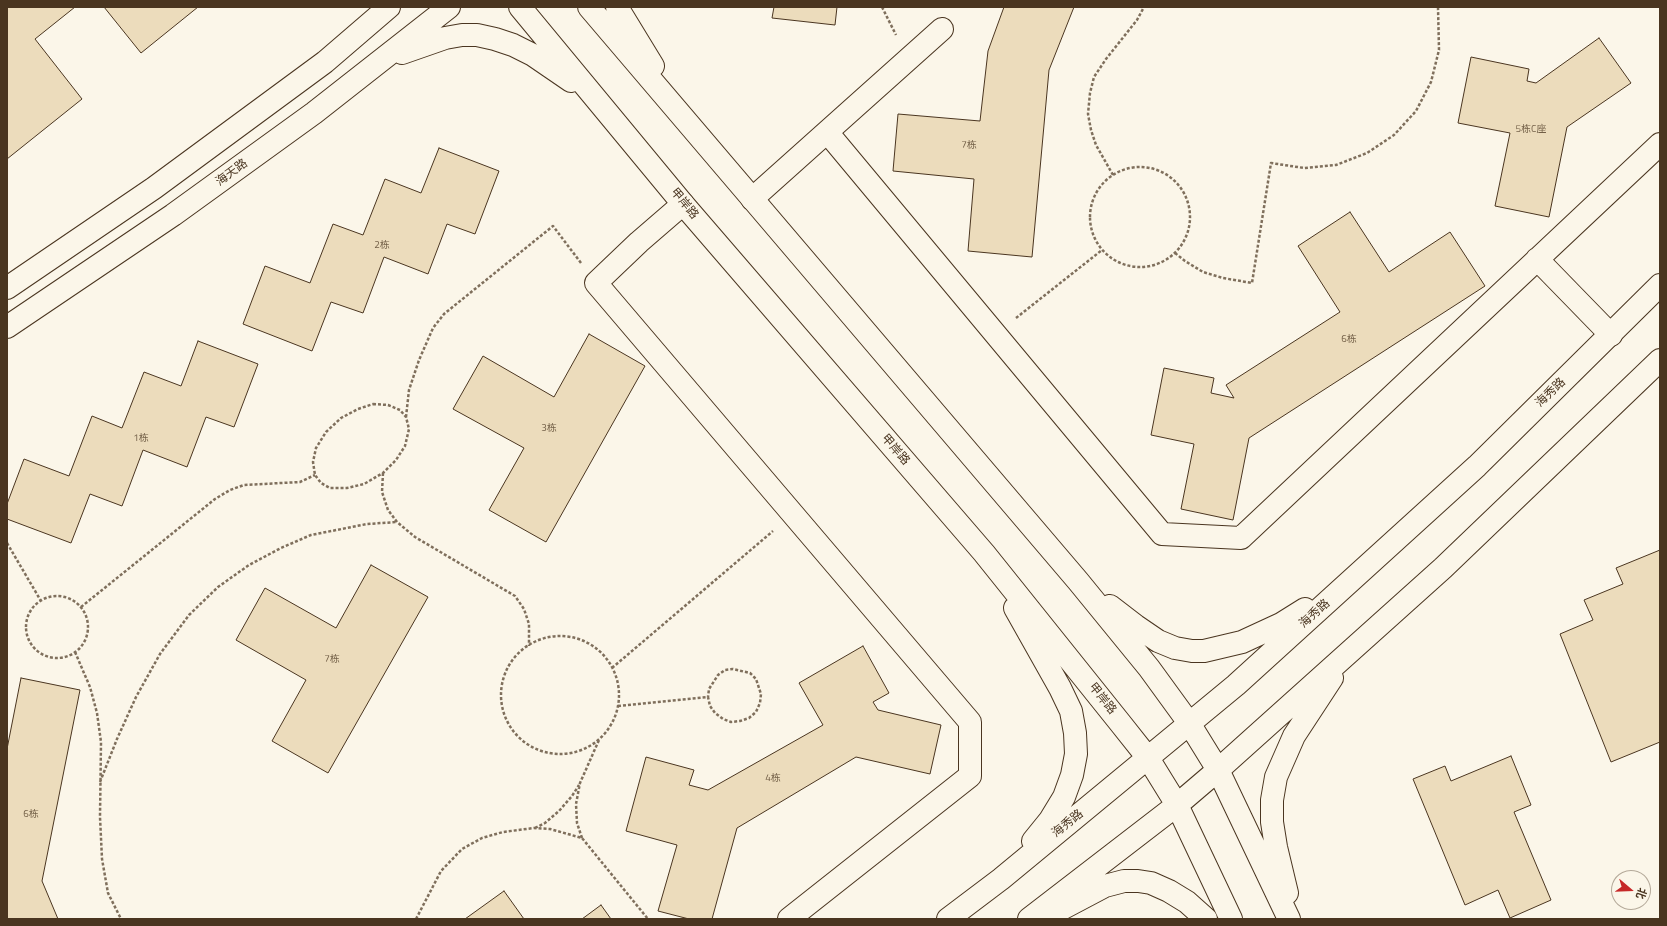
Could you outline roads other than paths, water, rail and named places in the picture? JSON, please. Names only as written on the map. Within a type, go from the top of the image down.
[{"type":"main road","points":[[325,62],[374,7]]},
{"type":"main road","points":[[7,288],[154,188],[325,62],[389,7]]},
{"type":"main road","name":"海天路","points":[[7,327],[173,215],[314,113],[449,7]]},
{"type":"main road","name":"甲岸路","points":[[520,7],[683,204],[984,553],[1148,758],[1176,805],[1231,919]]},
{"type":"main road","points":[[589,7],[1078,581],[1149,668],[1190,723],[1218,770],[1289,919]]},
{"type":"main road","points":[[617,7],[688,124]]},
{"type":"main road","points":[[752,199],[942,29]]},
{"type":"main road","points":[[382,60],[445,38],[462,35],[477,35],[513,45],[534,56],[593,96]]},
{"type":"main road","points":[[827,132],[1162,534],[1241,538],[1660,144]]},
{"type":"main road","points":[[683,204],[639,242],[596,283],[970,722],[970,776],[789,919]]},
{"type":"main road","points":[[1537,259],[1611,336]]},
{"type":"main road","name":"海秀路","points":[[948,919],[1001,879],[1236,685],[1478,466],[1611,336],[1660,285]]},
{"type":"main road","points":[[1029,919],[1176,805],[1218,770],[1443,568],[1660,360]]},
{"type":"main road","points":[[984,553],[1060,688],[1071,711],[1075,733],[1076,754],[1072,775],[1064,797],[1050,820],[1001,879]]},
{"type":"main road","points":[[1078,581],[1158,641],[1175,648],[1192,651],[1204,651],[1242,642],[1281,624],[1351,582]]},
{"type":"main road","points":[[1293,919],[1276,847],[1272,822],[1272,800],[1276,777],[1294,736],[1346,655]]},
{"type":"main road","points":[[1042,919],[1105,886],[1124,881],[1151,883],[1169,891],[1187,902],[1206,919]]}]
